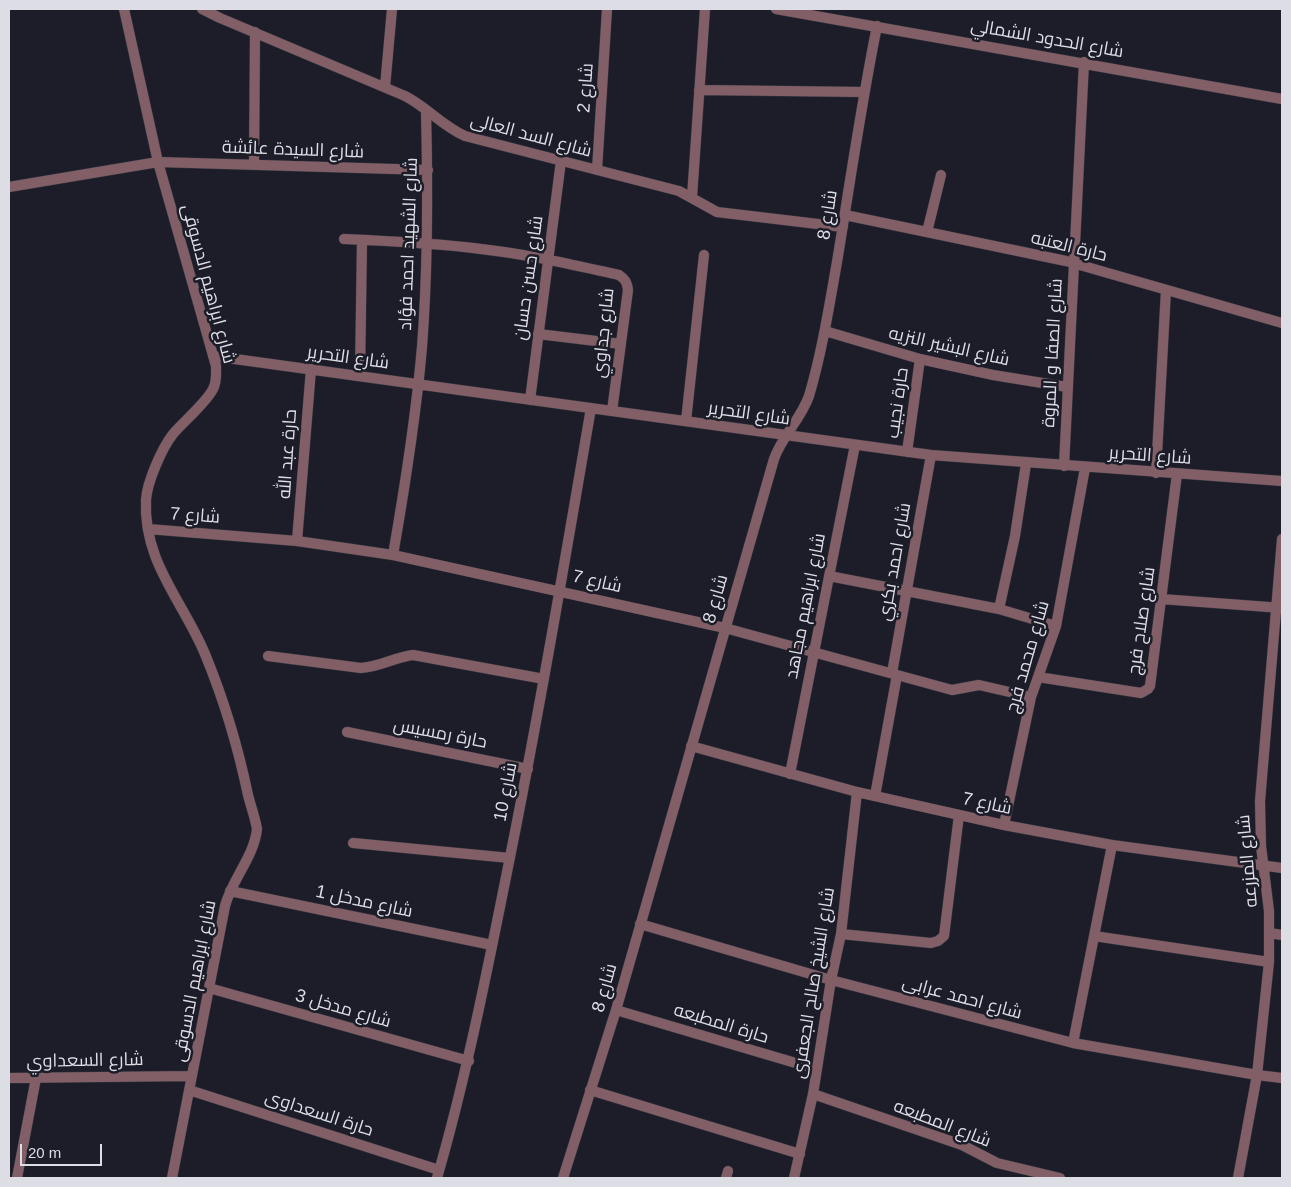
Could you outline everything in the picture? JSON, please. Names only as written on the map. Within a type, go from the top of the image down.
[{"type":"street","name":"شارع ابراهيم الدسوقى","points":[[124,9],[158,162],[216,371],[214,387],[209,396],[171,436],[152,477],[146,499],[148,529],[152,550],[159,568],[199,641],[217,685],[236,742],[255,819],[256,839],[230,891],[225,906],[172,1178]]},
{"type":"street","name":"شارع السد العالى","points":[[202,9],[413,100],[445,125],[465,136],[679,191],[716,212],[843,227]]},
{"type":"street","points":[[385,87],[392,9]]},
{"type":"street","name":"شارع 2","points":[[597,170],[607,9]]},
{"type":"street","points":[[692,197],[705,9]]},
{"type":"street","name":"شارع الحدود الشمالي","points":[[776,9],[1084,62],[1282,99]]},
{"type":"street","name":"شارع 8","points":[[563,1178],[616,1010],[774,459],[781,442],[802,412],[808,399],[825,331],[864,92],[877,26]]},
{"type":"street","points":[[254,32],[254,165]]},
{"type":"street","name":"شارع الصفا و المروة","points":[[1064,466],[1084,62]]},
{"type":"street","points":[[699,90],[864,92]]},
{"type":"street","name":"شارع الشهيد احمد فؤاد","points":[[393,555],[407,470],[418,384],[424,314],[428,170],[426,111]]},
{"type":"street","name":"شارع حسن حسان","points":[[530,400],[561,161]]},
{"type":"street","name":"شارع السيدة عائشة","points":[[9,187],[158,162],[428,170]]},
{"type":"street","points":[[928,232],[940,176]]},
{"type":"street","name":"حارة العتبه","points":[[845,215],[1074,264],[1282,322]]},
{"type":"street","points":[[344,239],[427,243],[482,249],[549,260]]},
{"type":"street","points":[[360,376],[362,240]]},
{"type":"street","points":[[686,421],[704,255]]},
{"type":"street","name":"شارع جداوي","points":[[549,260],[619,275],[628,283],[612,411]]},
{"type":"street","points":[[1156,473],[1166,290]]},
{"type":"street","name":"شارع البشير النزيه","points":[[825,331],[920,359],[993,375],[1067,387]]},
{"type":"street","points":[[538,334],[621,344]]},
{"type":"street","name":"شارع التحرير","points":[[213,356],[931,455],[1026,464],[1282,481]]},
{"type":"street","name":"حارة نجيب","points":[[907,452],[920,359]]},
{"type":"street","name":"حارة عبد الله","points":[[297,540],[311,369]]},
{"type":"street","name":"شارع 10","points":[[438,1174],[469,1061],[528,768],[591,408]]},
{"type":"street","name":"شارع ابراهيم مجاهد","points":[[790,774],[855,445]]},
{"type":"street","name":"شارع احمد بكري","points":[[875,796],[907,590],[931,455]]},
{"type":"street","points":[[999,609],[1015,536],[1026,464]]},
{"type":"street","name":"شارع محمد فرج","points":[[1004,824],[1031,697],[1056,626],[1085,468]]},
{"type":"street","name":"شارع صلاح فرج","points":[[1038,677],[1137,692],[1144,692],[1150,686],[1177,474]]},
{"type":"street","name":"شارع 7","points":[[148,529],[297,540],[393,555],[725,628],[952,690],[979,685],[1031,697]]},
{"type":"street","name":"شارع المزرعه","points":[[1238,1178],[1257,1075],[1269,962],[1269,933],[1261,839],[1260,801],[1279,608],[1282,539]]},
{"type":"street","points":[[829,576],[999,609],[1056,626]]},
{"type":"street","points":[[1161,599],[1279,608]]},
{"type":"street","points":[[268,656],[372,668],[392,659],[413,655],[544,679]]},
{"type":"street","name":"حارة رمسيس","points":[[347,732],[528,768]]},
{"type":"street","name":"شارع 7","points":[[691,746],[857,792],[959,815],[1112,844],[1282,868]]},
{"type":"street","name":"شارع الشيخ صالح الجعفرى","points":[[794,1178],[814,1094],[830,980],[841,934],[857,792]]},
{"type":"street","points":[[841,934],[931,943],[938,941],[944,936],[959,815]]},
{"type":"street","points":[[353,843],[510,858]]},
{"type":"street","points":[[1073,1043],[1112,844]]},
{"type":"street","name":"شارع مدخل 1","points":[[230,891],[492,945]]},
{"type":"street","name":"شارع احمد عرابى","points":[[640,924],[830,980],[1073,1043],[1282,1078]]},
{"type":"street","points":[[1269,933],[1282,935]]},
{"type":"street","points":[[1094,936],[1269,962]]},
{"type":"street","name":"شارع مدخل 3","points":[[209,988],[469,1061]]},
{"type":"street","name":"حارة المطبعه","points":[[616,1010],[816,1069]]},
{"type":"street","name":"شارع السعداوي","points":[[9,1078],[192,1076]]},
{"type":"street","points":[[16,1178],[36,1078]]},
{"type":"street","name":"حارة السعداوى","points":[[189,1090],[438,1174]]},
{"type":"street","points":[[590,1090],[800,1154]]},
{"type":"street","name":"شارع المطبعه","points":[[814,1094],[962,1145],[997,1163],[1060,1178]]}]
